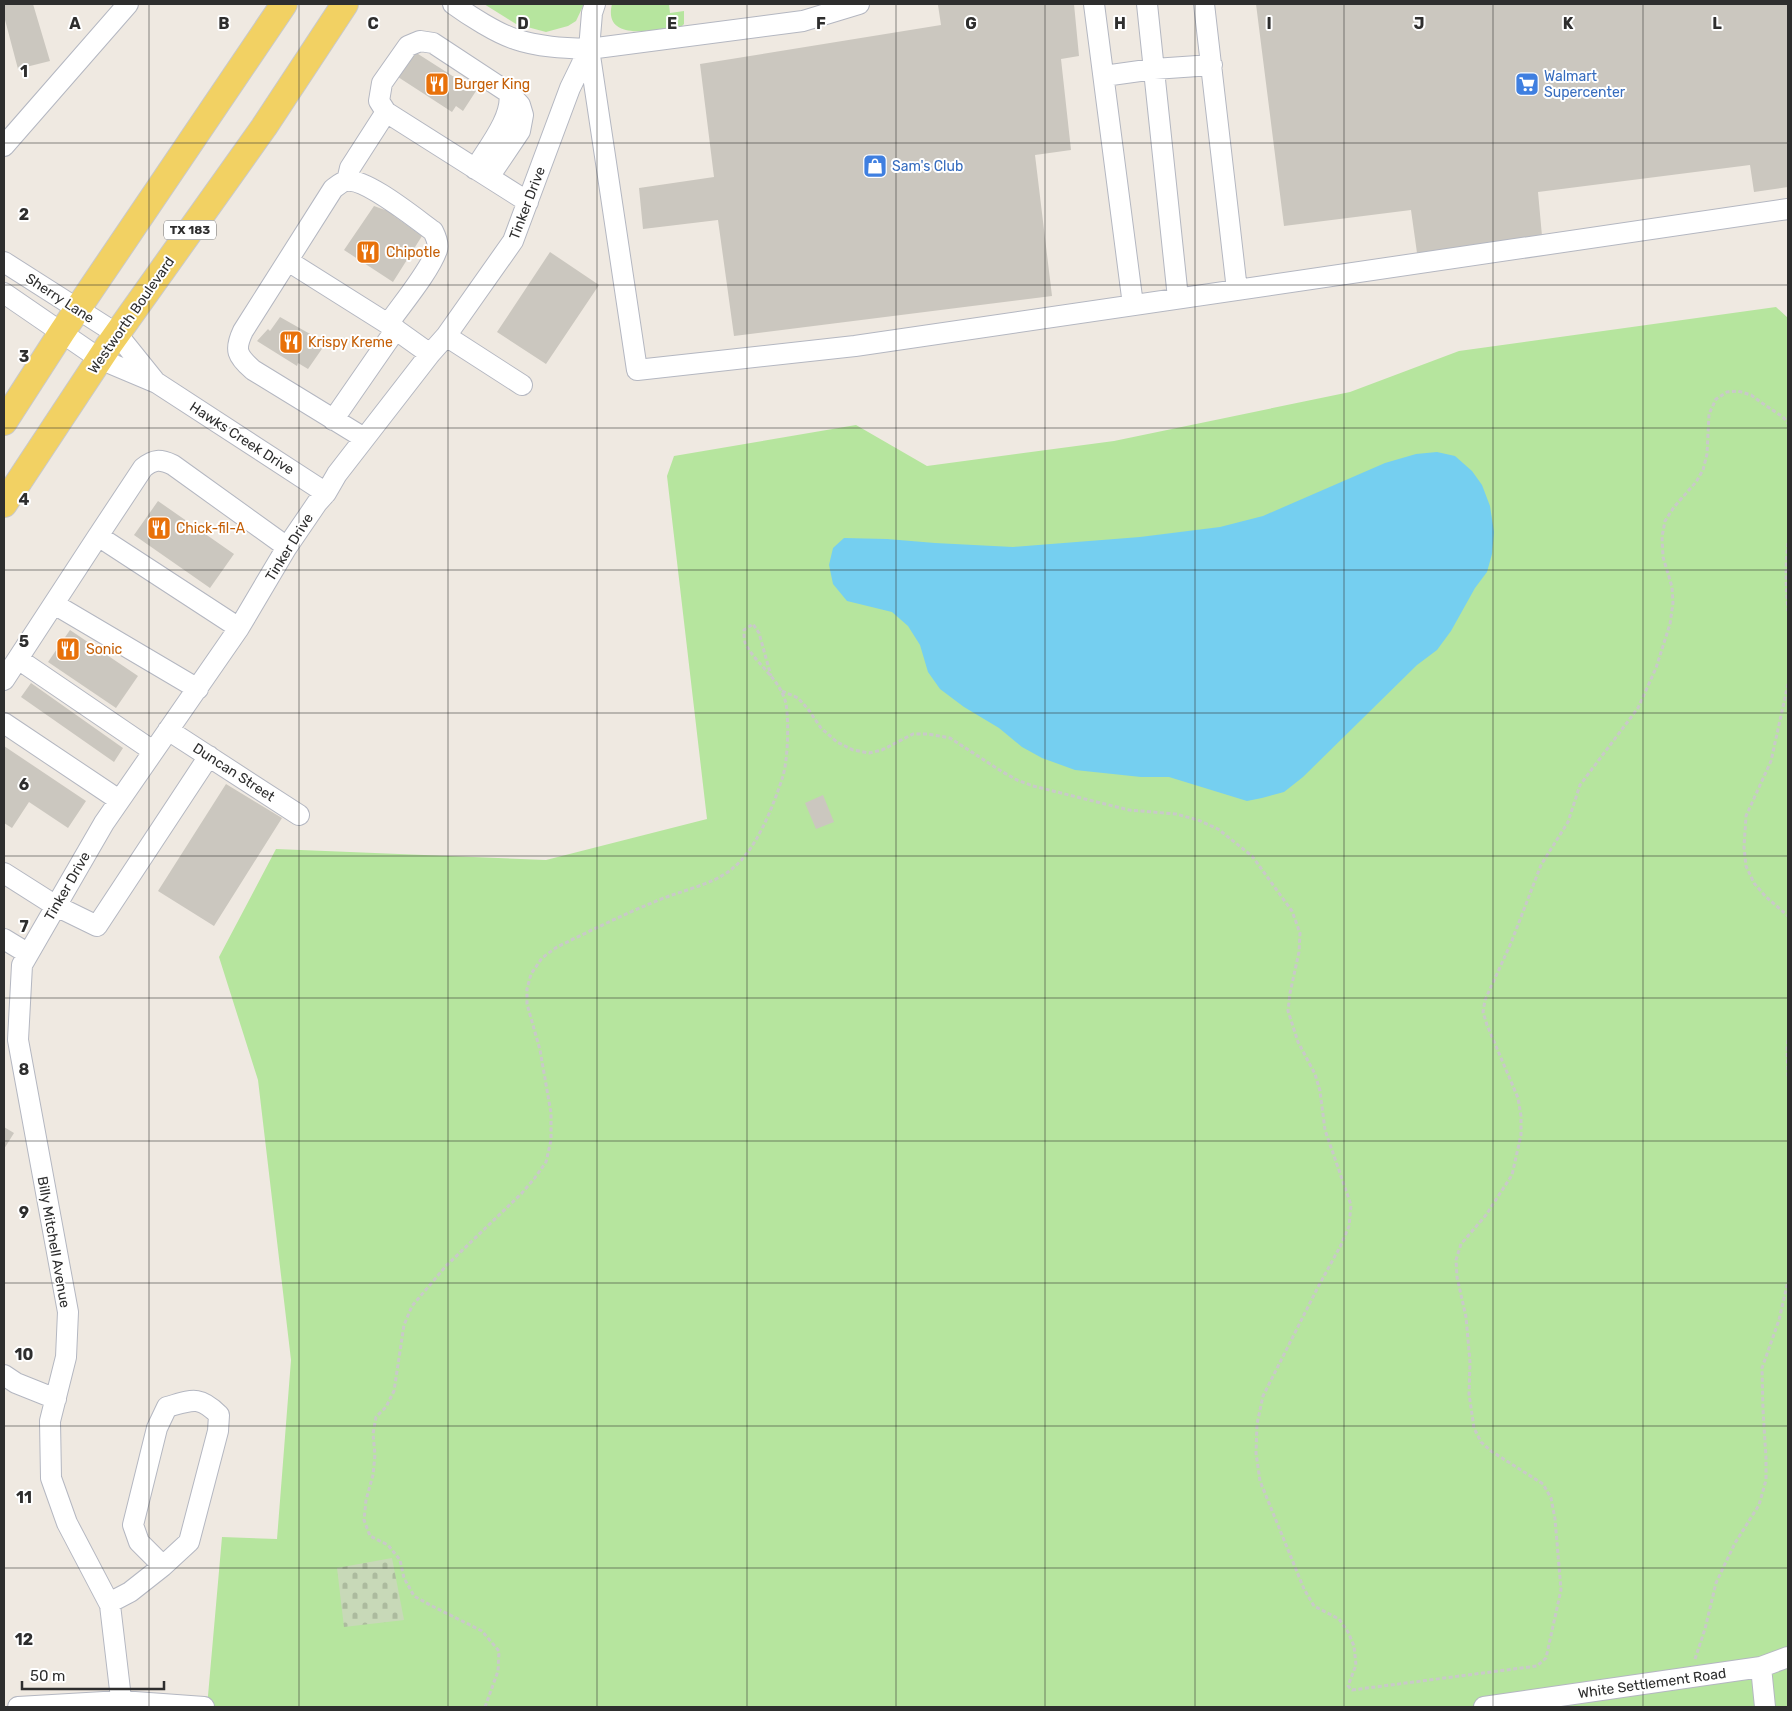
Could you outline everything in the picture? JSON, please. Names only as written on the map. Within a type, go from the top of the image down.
[{"type":"main road","points":[[4,422],[62,332],[284,4]]},
{"type":"main road","name":"Westworth Boulevard","points":[[4,504],[116,334],[347,8]]},
{"type":"street","points":[[4,146],[128,4]]},
{"type":"street","points":[[453,4],[466,14],[514,39],[555,47],[589,49],[803,21],[852,5]]},
{"type":"street","points":[[595,4],[592,13],[589,49],[637,370],[855,346],[1788,208]]},
{"type":"street","points":[[1094,4],[1133,305]]},
{"type":"street","points":[[1148,4],[1178,298]]},
{"type":"street","points":[[1204,4],[1237,290]]},
{"type":"street","points":[[482,173],[520,131],[523,115],[520,105],[509,93],[433,43],[420,41],[408,46],[382,83],[379,101],[386,112],[482,173],[528,202]]},
{"type":"street","name":"Tinker Drive","points":[[11,1041],[22,965],[27,953],[104,823],[239,628],[287,547],[317,503],[364,438],[446,336],[513,241],[570,88],[589,49]]},
{"type":"street","points":[[1104,76],[1154,69],[1212,65]]},
{"type":"street","points":[[352,181],[350,168],[386,112]]},
{"type":"street","points":[[333,420],[392,326],[406,298],[437,248],[433,231],[370,187],[352,181],[338,184],[333,189],[243,331],[237,344],[239,354],[253,370],[333,420],[364,438]]},
{"type":"street","points":[[288,261],[392,326],[430,354]]},
{"type":"street","name":"Sherry Lane","points":[[4,262],[116,334]]},
{"type":"street","name":"Sherry Lane","points":[[4,293],[100,359]]},
{"type":"street","name":"Hawks Creek Drive","points":[[116,334],[157,383]]},
{"type":"street","points":[[446,336],[522,385]]},
{"type":"street","name":"Hawks Creek Drive","points":[[100,359],[157,383],[326,493]]},
{"type":"street","points":[[4,680],[143,468],[151,461],[162,460],[173,466],[287,547]]},
{"type":"street","points":[[98,536],[239,628]]},
{"type":"street","points":[[54,604],[198,689]]},
{"type":"street","points":[[18,659],[153,752]]},
{"type":"street","points":[[4,723],[119,800]]},
{"type":"street","name":"Duncan Street","points":[[168,730],[299,815]]},
{"type":"street","points":[[4,873],[56,906],[97,926],[209,756]]},
{"type":"street","points":[[4,939],[27,953]]},
{"type":"street","name":"Billy Mitchell Avenue","points":[[11,1041],[68,1312],[66,1357],[50,1422],[51,1478],[67,1523],[109,1603],[121,1704]]},
{"type":"street","points":[[4,1375],[16,1383],[56,1399]]},
{"type":"street","points":[[109,1603],[130,1592],[163,1566],[189,1542],[218,1431],[219,1415],[208,1404],[193,1400],[168,1407],[157,1428],[133,1525],[139,1542],[163,1566]]},
{"type":"street","name":"White Settlement Road","points":[[1484,1707],[1762,1667],[1788,1657]]},
{"type":"street","points":[[1762,1667],[1765,1707]]},
{"type":"street","points":[[18,1707],[121,1704],[204,1707]]},
{"type":"path","points":[[782,691],[798,698],[821,728],[837,742],[853,750],[869,753],[882,750],[913,734],[928,734],[950,738],[1017,780],[1033,786],[1129,810],[1176,814],[1198,820],[1218,829],[1252,856],[1292,912],[1300,933],[1299,952],[1288,1011],[1298,1042],[1315,1074],[1320,1091],[1325,1130],[1351,1204],[1349,1226],[1341,1245],[1264,1396],[1257,1424],[1256,1453],[1260,1481],[1304,1589],[1314,1606],[1338,1618],[1348,1632],[1354,1646],[1356,1665],[1348,1686],[1352,1690],[1537,1666],[1546,1658],[1561,1590],[1555,1519],[1551,1498],[1543,1484],[1491,1451],[1481,1442],[1474,1428],[1469,1394],[1470,1362],[1466,1317],[1456,1277],[1456,1260],[1461,1244],[1486,1215],[1512,1175],[1521,1135],[1518,1098],[1487,1025],[1484,1012],[1485,1000],[1512,942],[1541,865],[1568,822],[1580,785],[1638,708],[1656,668],[1670,624],[1673,603],[1672,587],[1663,557],[1662,537],[1665,521],[1696,482],[1703,470],[1708,454],[1709,414],[1712,406],[1716,399],[1727,392],[1738,390],[1757,399],[1783,417],[1788,423]]},
{"type":"path","points":[[1788,543],[1785,562],[1788,611]]},
{"type":"path","points":[[485,1707],[498,1670],[498,1651],[482,1631],[430,1606],[414,1596],[404,1578],[400,1560],[388,1544],[370,1536],[364,1520],[366,1500],[373,1476],[375,1455],[372,1434],[376,1417],[386,1406],[394,1390],[404,1325],[412,1306],[428,1284],[521,1194],[546,1162],[550,1140],[551,1113],[540,1050],[527,1004],[527,988],[531,974],[542,958],[558,947],[664,898],[688,891],[713,880],[733,869],[749,852],[783,775],[788,747],[786,706],[782,691],[746,644],[744,630],[753,624],[759,633],[771,676]]},
{"type":"path","points":[[1788,684],[1772,761],[1746,816],[1744,847],[1746,866],[1754,883],[1764,896],[1788,916]]},
{"type":"path","points":[[1788,1040],[1788,1077]]},
{"type":"path","points":[[1693,1665],[1705,1629],[1716,1583],[1735,1543],[1759,1505],[1766,1480],[1762,1368],[1779,1320],[1788,1281]]},
{"type":"green space","points":[[484,4],[584,4],[576,21],[568,26],[546,32],[516,24]]},
{"type":"green space","points":[[612,4],[669,4],[670,13],[684,11],[684,24],[682,26],[648,31],[624,29],[616,25],[611,17]]},
{"type":"green space","points":[[1776,307],[1788,318],[1788,1707],[207,1707],[222,1537],[277,1539],[291,1360],[258,1080],[219,957],[276,849],[546,860],[707,819],[667,476],[674,456],[856,425],[927,466],[1114,441],[1350,392],[1459,351]]},
{"type":"green space","points":[[392,1558],[404,1620],[344,1627],[337,1568]]},
{"type":"water","points":[[1437,452],[1455,456],[1472,471],[1482,485],[1490,506],[1494,532],[1492,554],[1487,572],[1475,588],[1451,631],[1437,650],[1417,665],[1303,777],[1284,792],[1247,801],[1169,777],[1141,777],[1075,770],[1042,758],[1022,747],[999,728],[964,707],[940,689],[928,672],[920,645],[908,626],[892,612],[847,601],[833,584],[829,565],[833,548],[844,538],[1013,547],[1140,537],[1220,527],[1263,516],[1385,463],[1416,454]]},
{"type":"building","points":[[4,4],[33,4],[50,61],[18,69],[4,16]]},
{"type":"building","name":"Sam's Club","points":[[1074,4],[1079,56],[1061,59],[1071,150],[1035,155],[1052,296],[734,336],[718,220],[643,229],[639,188],[714,177],[700,64],[941,25],[938,5]]},
{"type":"building","name":"Walmart Supercenter","points":[[1256,4],[1788,4],[1788,187],[1754,192],[1750,165],[1538,192],[1542,236],[1417,253],[1411,210],[1284,226]]},
{"type":"building","name":"Burger King","points":[[415,52],[476,91],[463,111],[456,106],[452,112],[398,77]]},
{"type":"building","points":[[374,206],[385,210],[387,207],[395,213],[394,216],[422,236],[393,282],[344,250]]},
{"type":"building","points":[[550,252],[599,285],[546,364],[497,332]]},
{"type":"building","name":"Krispy Kreme","points":[[280,317],[326,343],[308,369],[298,363],[297,366],[257,341],[268,329],[270,331]]},
{"type":"building","points":[[158,501],[234,554],[210,588],[134,535]]},
{"type":"building","points":[[70,630],[138,676],[116,708],[48,662]]},
{"type":"building","points":[[31,683],[123,748],[114,762],[21,697]]},
{"type":"building","points":[[4,746],[86,801],[68,828],[29,802],[12,828],[4,823]]},
{"type":"building","points":[[226,784],[282,818],[214,926],[158,891]]},
{"type":"building","points":[[823,795],[834,822],[816,829],[805,803]]},
{"type":"building","points":[[4,1127],[14,1133],[4,1149]]},
{"type":"place","name":"Burger King","points":[[437,84]]},
{"type":"place","name":"Walmart Supercenter","points":[[1527,84]]},
{"type":"place","name":"Sam's Club","points":[[875,166]]},
{"type":"place","name":"Chipotle","points":[[368,252]]},
{"type":"place","name":"Krispy Kreme","points":[[291,342]]},
{"type":"place","name":"Chick-fil-A","points":[[159,528]]},
{"type":"place","name":"Sonic","points":[[68,649]]}]
